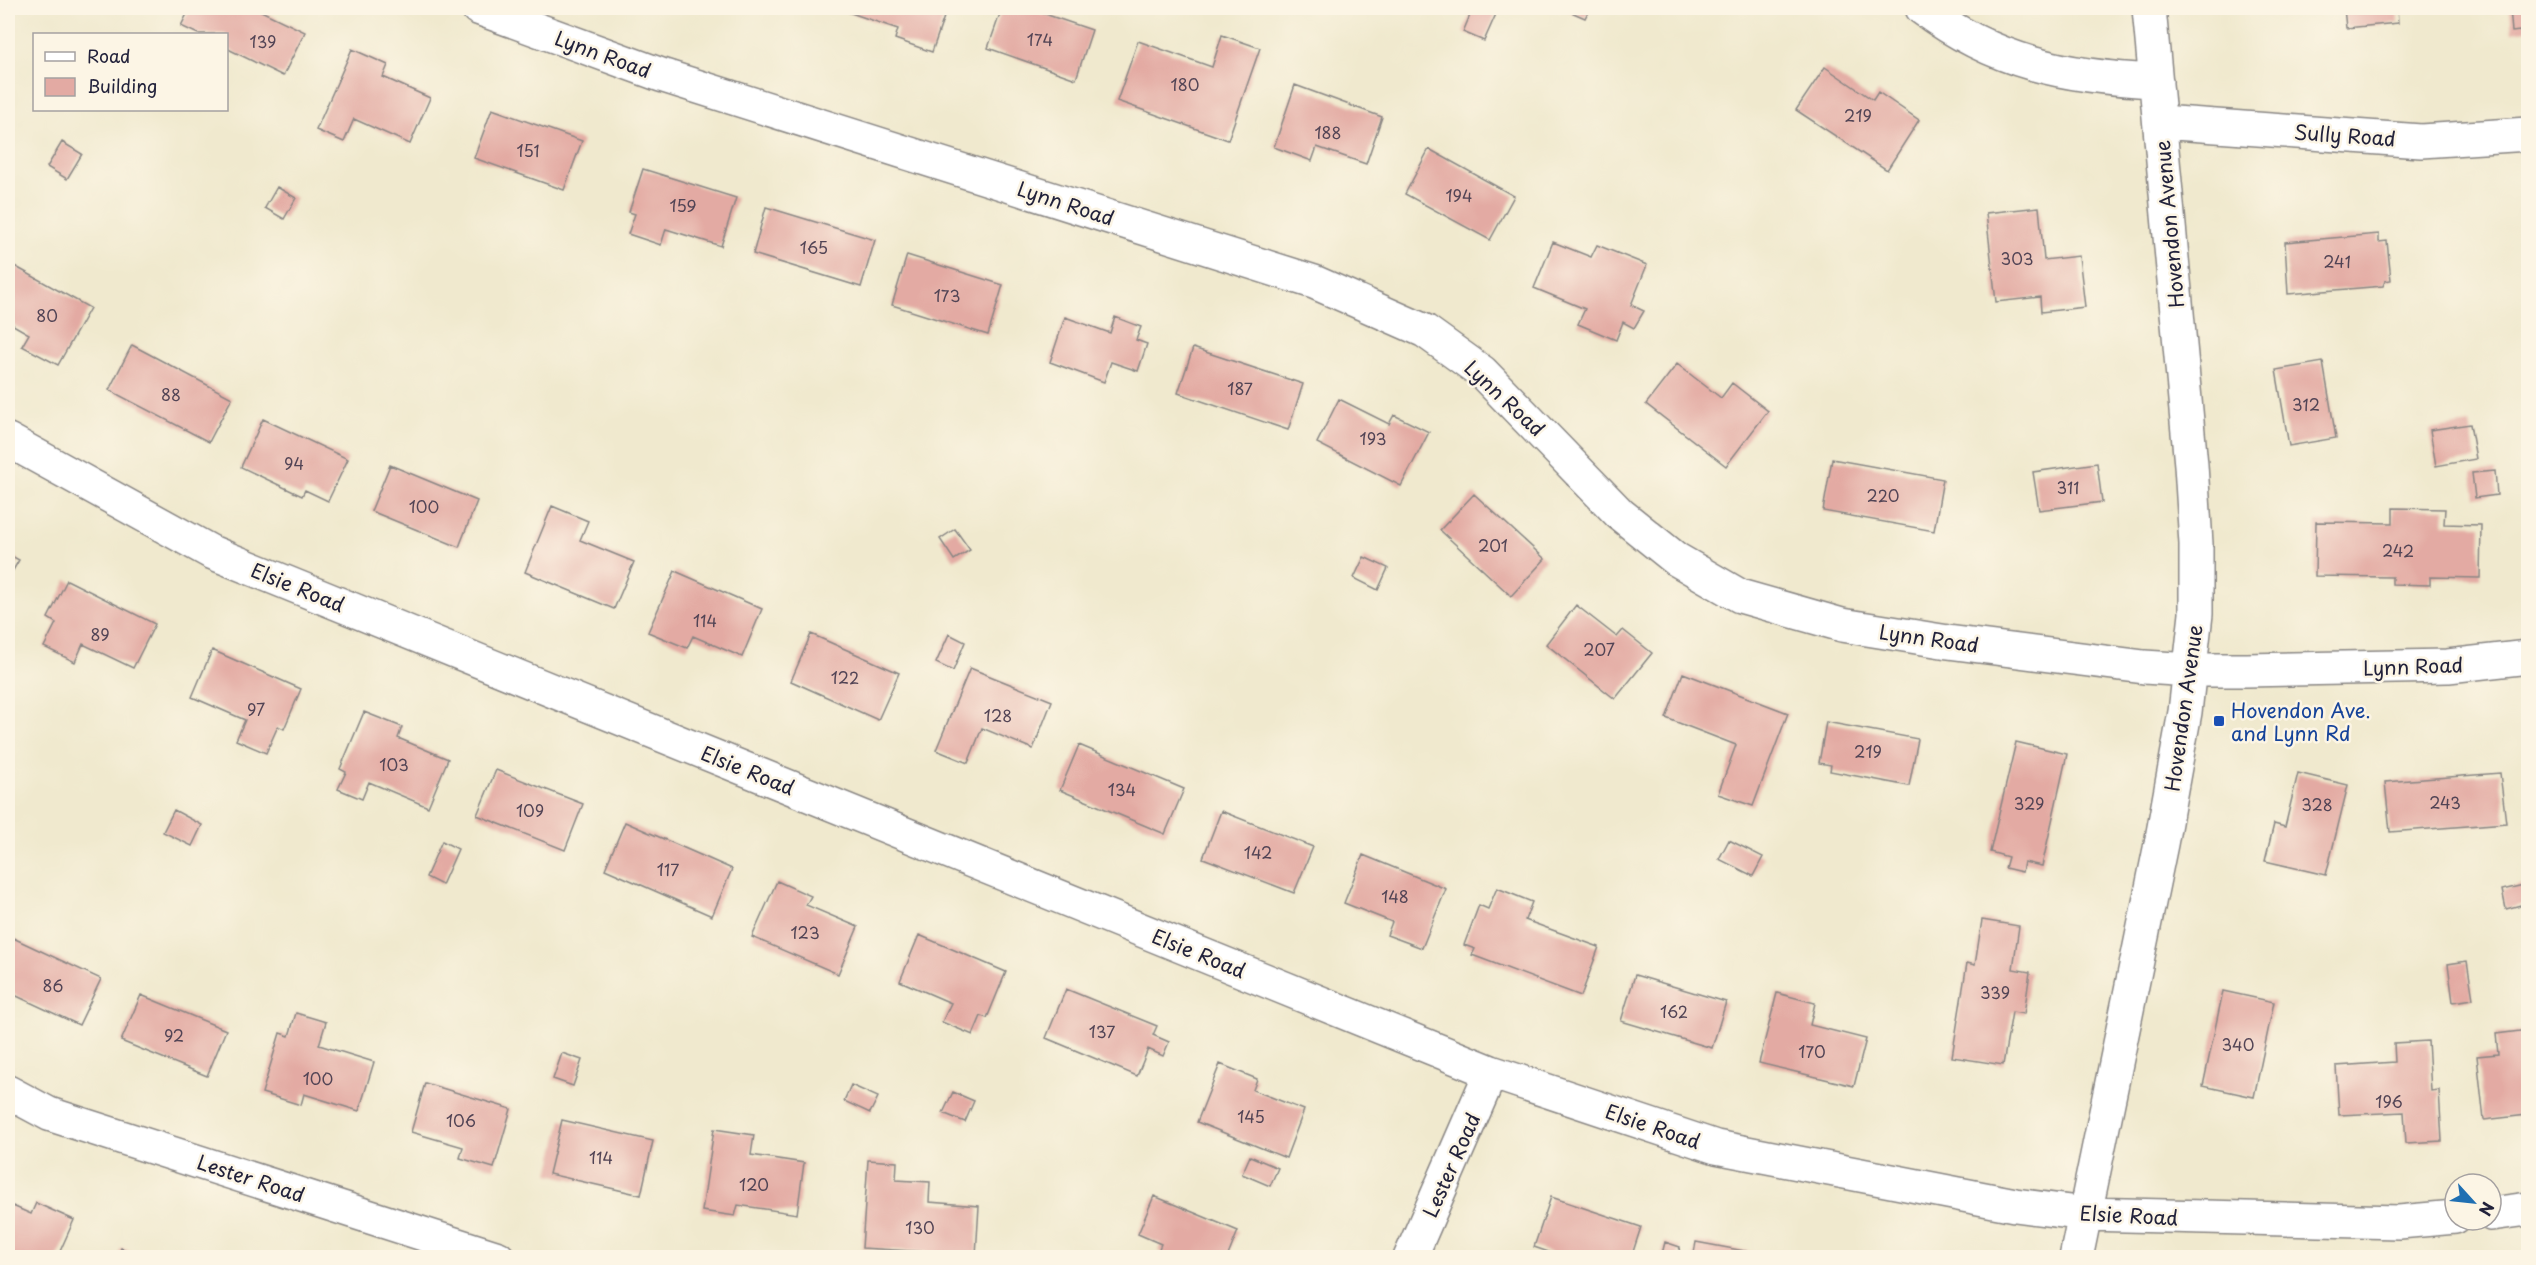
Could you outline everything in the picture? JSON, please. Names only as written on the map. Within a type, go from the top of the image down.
[{"type":"street","name":"Lynn Road","points":[[478,8],[661,75],[1314,282],[1425,331],[1482,372],[1620,514],[1676,559],[1740,596],[1842,625],[1948,642],[2191,670],[2448,666],[2529,657]]},
{"type":"street","points":[[1922,8],[1989,49],[2047,68],[2103,79],[2156,81]]},
{"type":"street","name":"Hovendon Avenue","points":[[2076,1257],[2161,844],[2191,670],[2196,614],[2196,544],[2161,122],[2149,8]]},
{"type":"street","name":"Sully Road","points":[[2161,122],[2421,141],[2529,134]]},
{"type":"street","name":"Elsie Road","points":[[8,440],[211,552],[1491,1071],[1716,1147],[2015,1205],[2086,1214],[2399,1222],[2443,1218]]},
{"type":"street","name":"Lester Road","points":[[1410,1257],[1491,1071]]},
{"type":"street","name":"Lester Road","points":[[8,1092],[50,1114],[498,1257]]},
{"type":"street","points":[[2503,1212],[2529,1209]]},
{"type":"building","points":[[190,8],[255,8],[305,32],[283,76],[228,49],[228,33],[196,33],[181,26]]},
{"type":"building","points":[[846,8],[947,8],[932,52],[895,39],[898,29],[845,11]]},
{"type":"building","points":[[1002,8],[1027,8],[1092,30],[1076,79],[988,48]]},
{"type":"building","points":[[1473,8],[1482,8],[1496,14],[1484,41],[1463,32]]},
{"type":"building","points":[[1562,8],[1590,8],[1585,18]]},
{"type":"building","points":[[2344,8],[2397,8],[2398,23],[2346,28]]},
{"type":"building","points":[[2510,8],[2528,8],[2528,30],[2512,32]]},
{"type":"building","points":[[1222,35],[1260,48],[1228,140],[1117,101],[1138,41],[1212,67]]},
{"type":"building","points":[[352,49],[388,65],[383,77],[430,98],[410,144],[354,119],[344,142],[316,130]]},
{"type":"building","points":[[1825,67],[1873,100],[1878,92],[1919,120],[1887,170],[1796,110]]},
{"type":"building","points":[[1295,85],[1382,117],[1366,164],[1317,147],[1312,161],[1274,147]]},
{"type":"building","points":[[492,109],[582,141],[564,190],[474,158]]},
{"type":"building","points":[[62,142],[82,154],[67,179],[47,167]]},
{"type":"building","points":[[1429,149],[1514,196],[1490,240],[1405,194]]},
{"type":"building","points":[[643,169],[736,198],[721,246],[666,229],[661,245],[628,234],[635,214],[629,212]]},
{"type":"building","points":[[277,187],[296,198],[284,219],[265,208]]},
{"type":"building","points":[[766,207],[875,240],[861,287],[753,254]]},
{"type":"building","points":[[2039,207],[2044,260],[2079,256],[2085,307],[2041,312],[2040,297],[1996,302],[1986,213]]},
{"type":"building","points":[[2379,234],[2379,242],[2387,241],[2391,280],[2385,281],[2383,286],[2288,294],[2285,242]]},
{"type":"building","points":[[1553,242],[1591,257],[1597,245],[1647,265],[1631,305],[1644,311],[1634,328],[1623,322],[1616,340],[1578,324],[1585,309],[1534,288]]},
{"type":"building","points":[[907,255],[1003,285],[988,335],[892,305]]},
{"type":"building","points":[[9,263],[90,308],[58,365],[22,346],[29,334],[8,322]]},
{"type":"building","points":[[1065,317],[1110,333],[1115,317],[1141,327],[1136,340],[1147,344],[1138,371],[1111,362],[1104,382],[1050,362]]},
{"type":"building","points":[[132,345],[232,398],[209,442],[109,390]]},
{"type":"building","points":[[1193,348],[1303,384],[1288,430],[1178,393]]},
{"type":"building","points":[[2323,362],[2336,438],[2289,446],[2276,370]]},
{"type":"building","points":[[1677,364],[1721,398],[1732,383],[1768,411],[1726,466],[1646,404]]},
{"type":"building","points":[[1339,399],[1389,424],[1394,415],[1429,432],[1401,486],[1317,443]]},
{"type":"building","points":[[263,419],[348,459],[328,501],[305,490],[302,496],[241,467]]},
{"type":"building","points":[[2470,424],[2476,459],[2436,466],[2430,430]]},
{"type":"building","points":[[1832,459],[1943,479],[1934,531],[1823,511]]},
{"type":"building","points":[[2097,463],[2102,502],[2039,510],[2033,472]]},
{"type":"building","points":[[390,465],[477,501],[459,547],[371,511]]},
{"type":"building","points":[[2495,471],[2497,495],[2475,498],[2472,473]]},
{"type":"building","points":[[1474,494],[1545,559],[1511,596],[1440,530]]},
{"type":"building","points":[[552,506],[588,521],[580,540],[634,562],[614,609],[525,572]]},
{"type":"building","points":[[2393,508],[2445,509],[2444,524],[2481,525],[2480,578],[2430,577],[2430,585],[2392,584],[2392,577],[2315,576],[2316,522],[2393,523]]},
{"type":"building","points":[[955,529],[970,550],[954,560],[940,539]]},
{"type":"building","points":[[8,554],[19,560],[8,579]]},
{"type":"building","points":[[1364,557],[1388,568],[1378,590],[1354,578]]},
{"type":"building","points":[[675,571],[762,609],[742,657],[693,636],[687,648],[648,632]]},
{"type":"building","points":[[67,580],[155,624],[133,668],[83,644],[75,662],[44,647],[56,623],[48,618]]},
{"type":"building","points":[[1576,605],[1617,637],[1623,630],[1652,653],[1615,699],[1546,644]]},
{"type":"building","points":[[811,634],[899,673],[878,720],[791,681]]},
{"type":"building","points":[[949,634],[965,642],[953,671],[936,663]]},
{"type":"building","points":[[212,650],[301,689],[284,729],[278,726],[266,753],[236,740],[245,720],[192,697]]},
{"type":"building","points":[[970,668],[1052,701],[1033,749],[982,728],[968,763],[936,750]]},
{"type":"building","points":[[1683,673],[1788,713],[1753,806],[1718,794],[1736,745],[1666,718]]},
{"type":"building","points":[[364,712],[402,727],[398,738],[448,759],[428,807],[369,782],[362,799],[338,789],[346,772],[340,769]]},
{"type":"building","points":[[1826,722],[1918,739],[1909,786],[1830,771],[1831,765],[1819,763]]},
{"type":"building","points":[[2016,742],[2067,754],[2042,866],[2024,862],[2022,872],[2005,868],[2008,857],[1990,852]]},
{"type":"building","points":[[1079,745],[1184,789],[1165,834],[1060,790]]},
{"type":"building","points":[[496,770],[583,804],[565,850],[477,815]]},
{"type":"building","points":[[2298,773],[2348,785],[2326,875],[2265,861],[2274,824],[2285,827]]},
{"type":"building","points":[[2500,773],[2506,823],[2390,832],[2385,782]]},
{"type":"building","points":[[174,810],[202,825],[192,846],[163,832]]},
{"type":"building","points":[[1221,811],[1313,847],[1294,893],[1203,858]]},
{"type":"building","points":[[625,822],[732,869],[712,916],[605,869]]},
{"type":"building","points":[[1729,840],[1763,857],[1753,876],[1719,859]]},
{"type":"building","points":[[442,841],[458,849],[442,885],[426,877]]},
{"type":"building","points":[[1363,855],[1446,889],[1422,948],[1387,935],[1392,922],[1344,903]]},
{"type":"building","points":[[777,881],[811,896],[806,905],[858,927],[838,974],[752,937]]},
{"type":"building","points":[[2528,884],[2528,903],[2506,909],[2502,890]]},
{"type":"building","points":[[1497,888],[1532,902],[1525,920],[1599,947],[1581,996],[1472,955],[1475,949],[1464,945],[1479,905],[1488,909]]},
{"type":"building","points":[[1982,920],[2019,926],[2013,969],[2030,972],[2024,1014],[2012,1012],[2003,1065],[1952,1057],[1967,963],[1975,965]]},
{"type":"building","points":[[919,935],[1006,972],[987,1018],[981,1016],[973,1035],[942,1022],[951,1003],[900,981]]},
{"type":"building","points":[[11,937],[101,979],[79,1025],[8,992],[8,945]]},
{"type":"building","points":[[2467,961],[2473,999],[2453,1002],[2448,964]]},
{"type":"building","points":[[1635,975],[1726,1002],[1712,1048],[1621,1021]]},
{"type":"building","points":[[1066,989],[1157,1026],[1153,1035],[1169,1042],[1163,1056],[1148,1049],[1137,1076],[1046,1038]]},
{"type":"building","points":[[2223,991],[2274,1002],[2254,1097],[2203,1086]]},
{"type":"building","points":[[1777,993],[1815,1003],[1810,1025],[1866,1039],[1854,1086],[1759,1063]]},
{"type":"building","points":[[141,995],[226,1030],[207,1076],[121,1041]]},
{"type":"building","points":[[296,1013],[326,1022],[319,1045],[374,1062],[359,1111],[304,1094],[301,1105],[262,1093],[280,1033],[289,1036]]},
{"type":"building","points":[[2528,1030],[2528,1102],[2525,1102],[2527,1115],[2484,1120],[2477,1056],[2498,1054],[2496,1034]]},
{"type":"building","points":[[2428,1041],[2431,1091],[2439,1090],[2442,1141],[2406,1143],[2404,1112],[2339,1115],[2336,1066],[2395,1062],[2394,1043]]},
{"type":"building","points":[[562,1053],[582,1060],[573,1086],[553,1079]]},
{"type":"building","points":[[1220,1064],[1257,1079],[1253,1090],[1304,1110],[1286,1158],[1197,1122]]},
{"type":"building","points":[[425,1083],[511,1109],[494,1168],[460,1158],[463,1147],[411,1132]]},
{"type":"building","points":[[851,1085],[878,1097],[870,1113],[844,1101]]},
{"type":"building","points":[[953,1092],[974,1101],[965,1122],[943,1113]]},
{"type":"building","points":[[562,1120],[653,1141],[641,1195],[549,1174]]},
{"type":"building","points":[[714,1129],[754,1135],[751,1155],[804,1163],[797,1214],[738,1205],[735,1216],[702,1211]]},
{"type":"building","points":[[1250,1156],[1278,1168],[1270,1186],[1242,1174]]},
{"type":"building","points":[[868,1160],[897,1162],[896,1180],[930,1182],[929,1202],[979,1206],[976,1255],[862,1248]]},
{"type":"building","points":[[1154,1196],[1238,1231],[1227,1258],[1173,1258],[1158,1251],[1161,1244],[1138,1234]]},
{"type":"building","points":[[1551,1197],[1641,1227],[1631,1258],[1566,1258],[1534,1247]]},
{"type":"building","points":[[36,1203],[74,1220],[57,1258],[8,1258],[8,1204],[31,1214]]},
{"type":"building","points":[[1665,1242],[1680,1247],[1677,1258],[1661,1258]]},
{"type":"building","points":[[1696,1242],[1772,1256],[1772,1258],[1693,1258]]},
{"type":"building","points":[[121,1248],[144,1258],[117,1258]]},
{"type":"place","name":"Hovendon Ave. and Lynn Rd","points":[[2219,721]]}]
